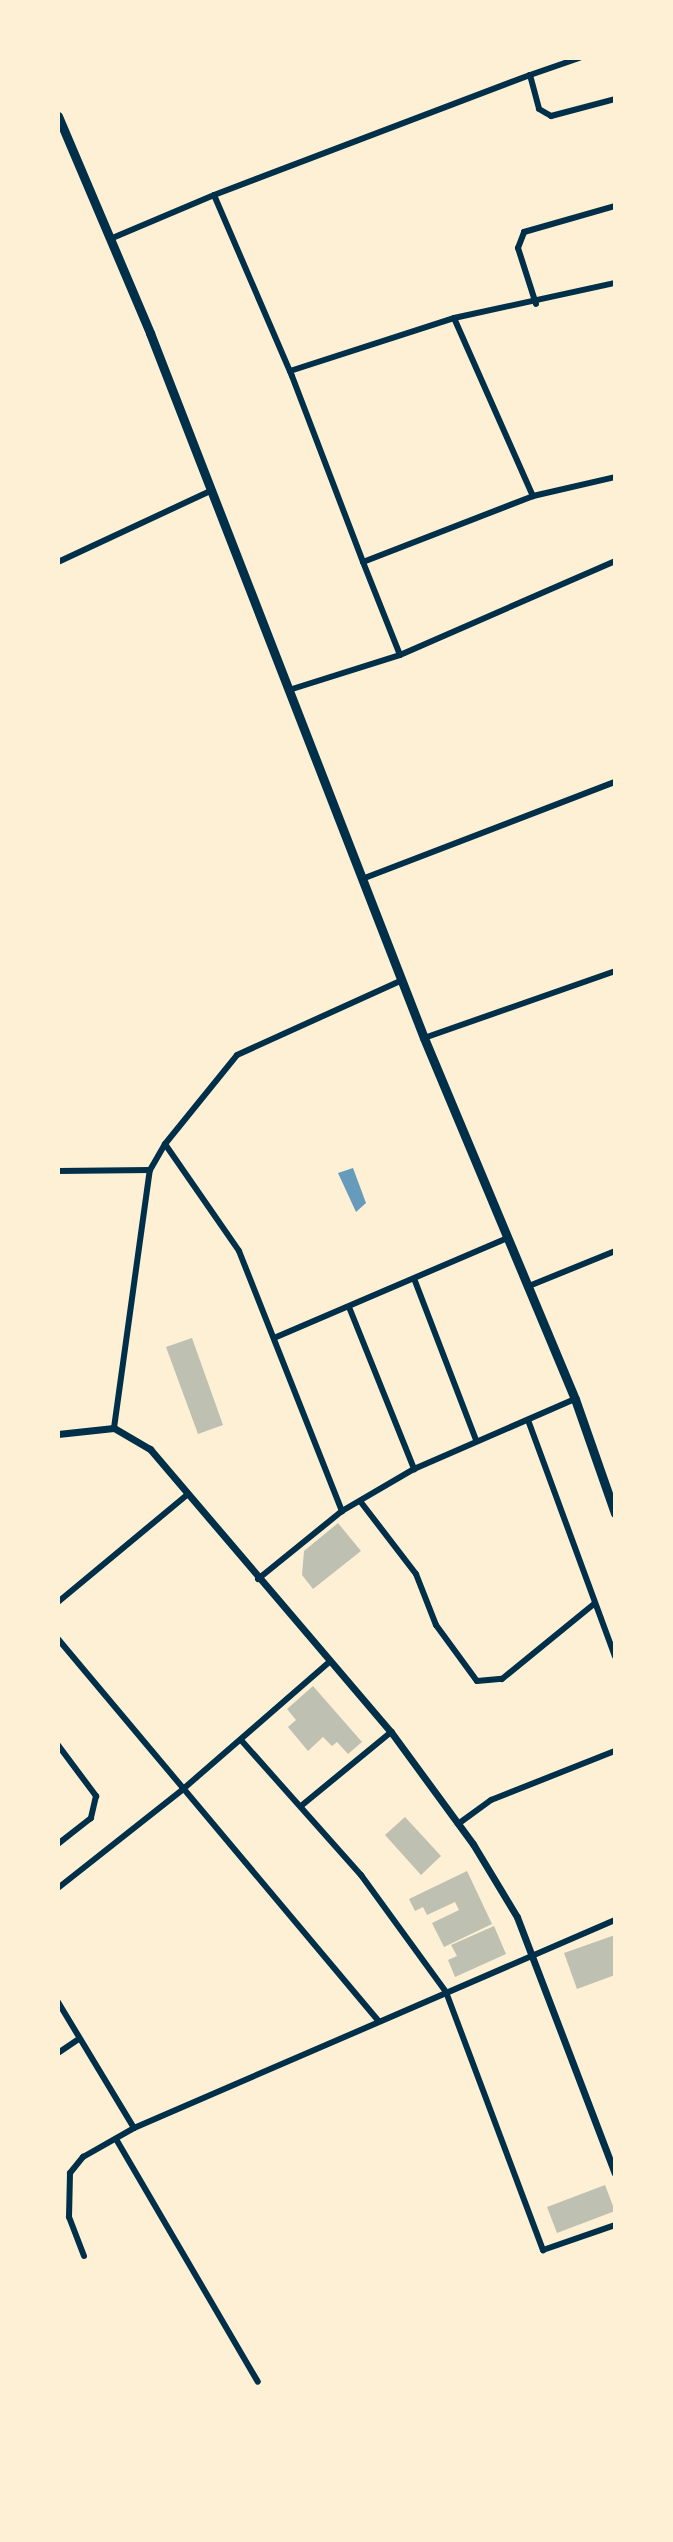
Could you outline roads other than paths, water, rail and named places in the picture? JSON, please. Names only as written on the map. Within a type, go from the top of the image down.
[{"type":"main road","points":[[58,116],[107,240],[150,333],[424,1038],[575,1399],[615,1513]]},
{"type":"street","points":[[107,240],[214,195],[579,58]]},
{"type":"street","points":[[530,75],[539,109],[551,116],[615,99]]},
{"type":"street","points":[[214,195],[290,371],[400,655]]},
{"type":"street","points":[[536,304],[518,248],[524,232],[615,206]]},
{"type":"street","points":[[290,371],[454,318],[536,304],[615,283]]},
{"type":"street","points":[[454,318],[533,496]]},
{"type":"street","points":[[363,562],[533,496],[615,477]]},
{"type":"street","points":[[58,562],[210,491]]},
{"type":"street","points":[[289,690],[400,655],[615,561]]},
{"type":"street","points":[[362,879],[615,782]]},
{"type":"street","points":[[424,1038],[615,971]]},
{"type":"street","points":[[114,1428],[150,1170],[165,1144],[237,1055],[402,980]]},
{"type":"street","points":[[165,1144],[225,1226],[274,1338],[342,1511]]},
{"type":"street","points":[[58,1171],[150,1170]]},
{"type":"street","points":[[274,1338],[415,1281],[507,1238]]},
{"type":"street","points":[[529,1286],[615,1251]]},
{"type":"street","points":[[415,1281],[476,1440]]},
{"type":"street","points":[[349,1307],[414,1469]]},
{"type":"street","points":[[258,1579],[342,1511],[414,1469],[575,1399]]},
{"type":"street","points":[[528,1420],[615,1656]]},
{"type":"street","points":[[58,1434],[114,1428],[150,1449],[328,1663],[391,1732],[501,1886],[532,1955],[615,2173]]},
{"type":"street","points":[[58,1602],[188,1494]]},
{"type":"street","points":[[360,1501],[416,1574],[436,1625],[477,1681],[502,1679],[594,1604]]},
{"type":"street","points":[[58,1639],[182,1790],[240,1850],[379,2021]]},
{"type":"street","points":[[58,1888],[182,1790],[328,1663]]},
{"type":"street","points":[[301,1806],[391,1732]]},
{"type":"street","points":[[241,1740],[370,1887],[446,1992],[538,2243],[550,2251],[615,2225]]},
{"type":"street","points":[[58,1745],[61,1754],[96,1796],[91,1818],[58,1844]]},
{"type":"street","points":[[458,1824],[491,1800],[615,1751]]},
{"type":"street","points":[[84,2256],[69,2217],[70,2173],[83,2157],[134,2128],[615,1920]]},
{"type":"street","points":[[58,2002],[134,2128]]},
{"type":"street","points":[[58,2053],[79,2039]]},
{"type":"street","points":[[116,2139],[258,2382]]},
{"type":"water","points":[[353,1168],[366,1203],[356,1212],[338,1173]]}]
